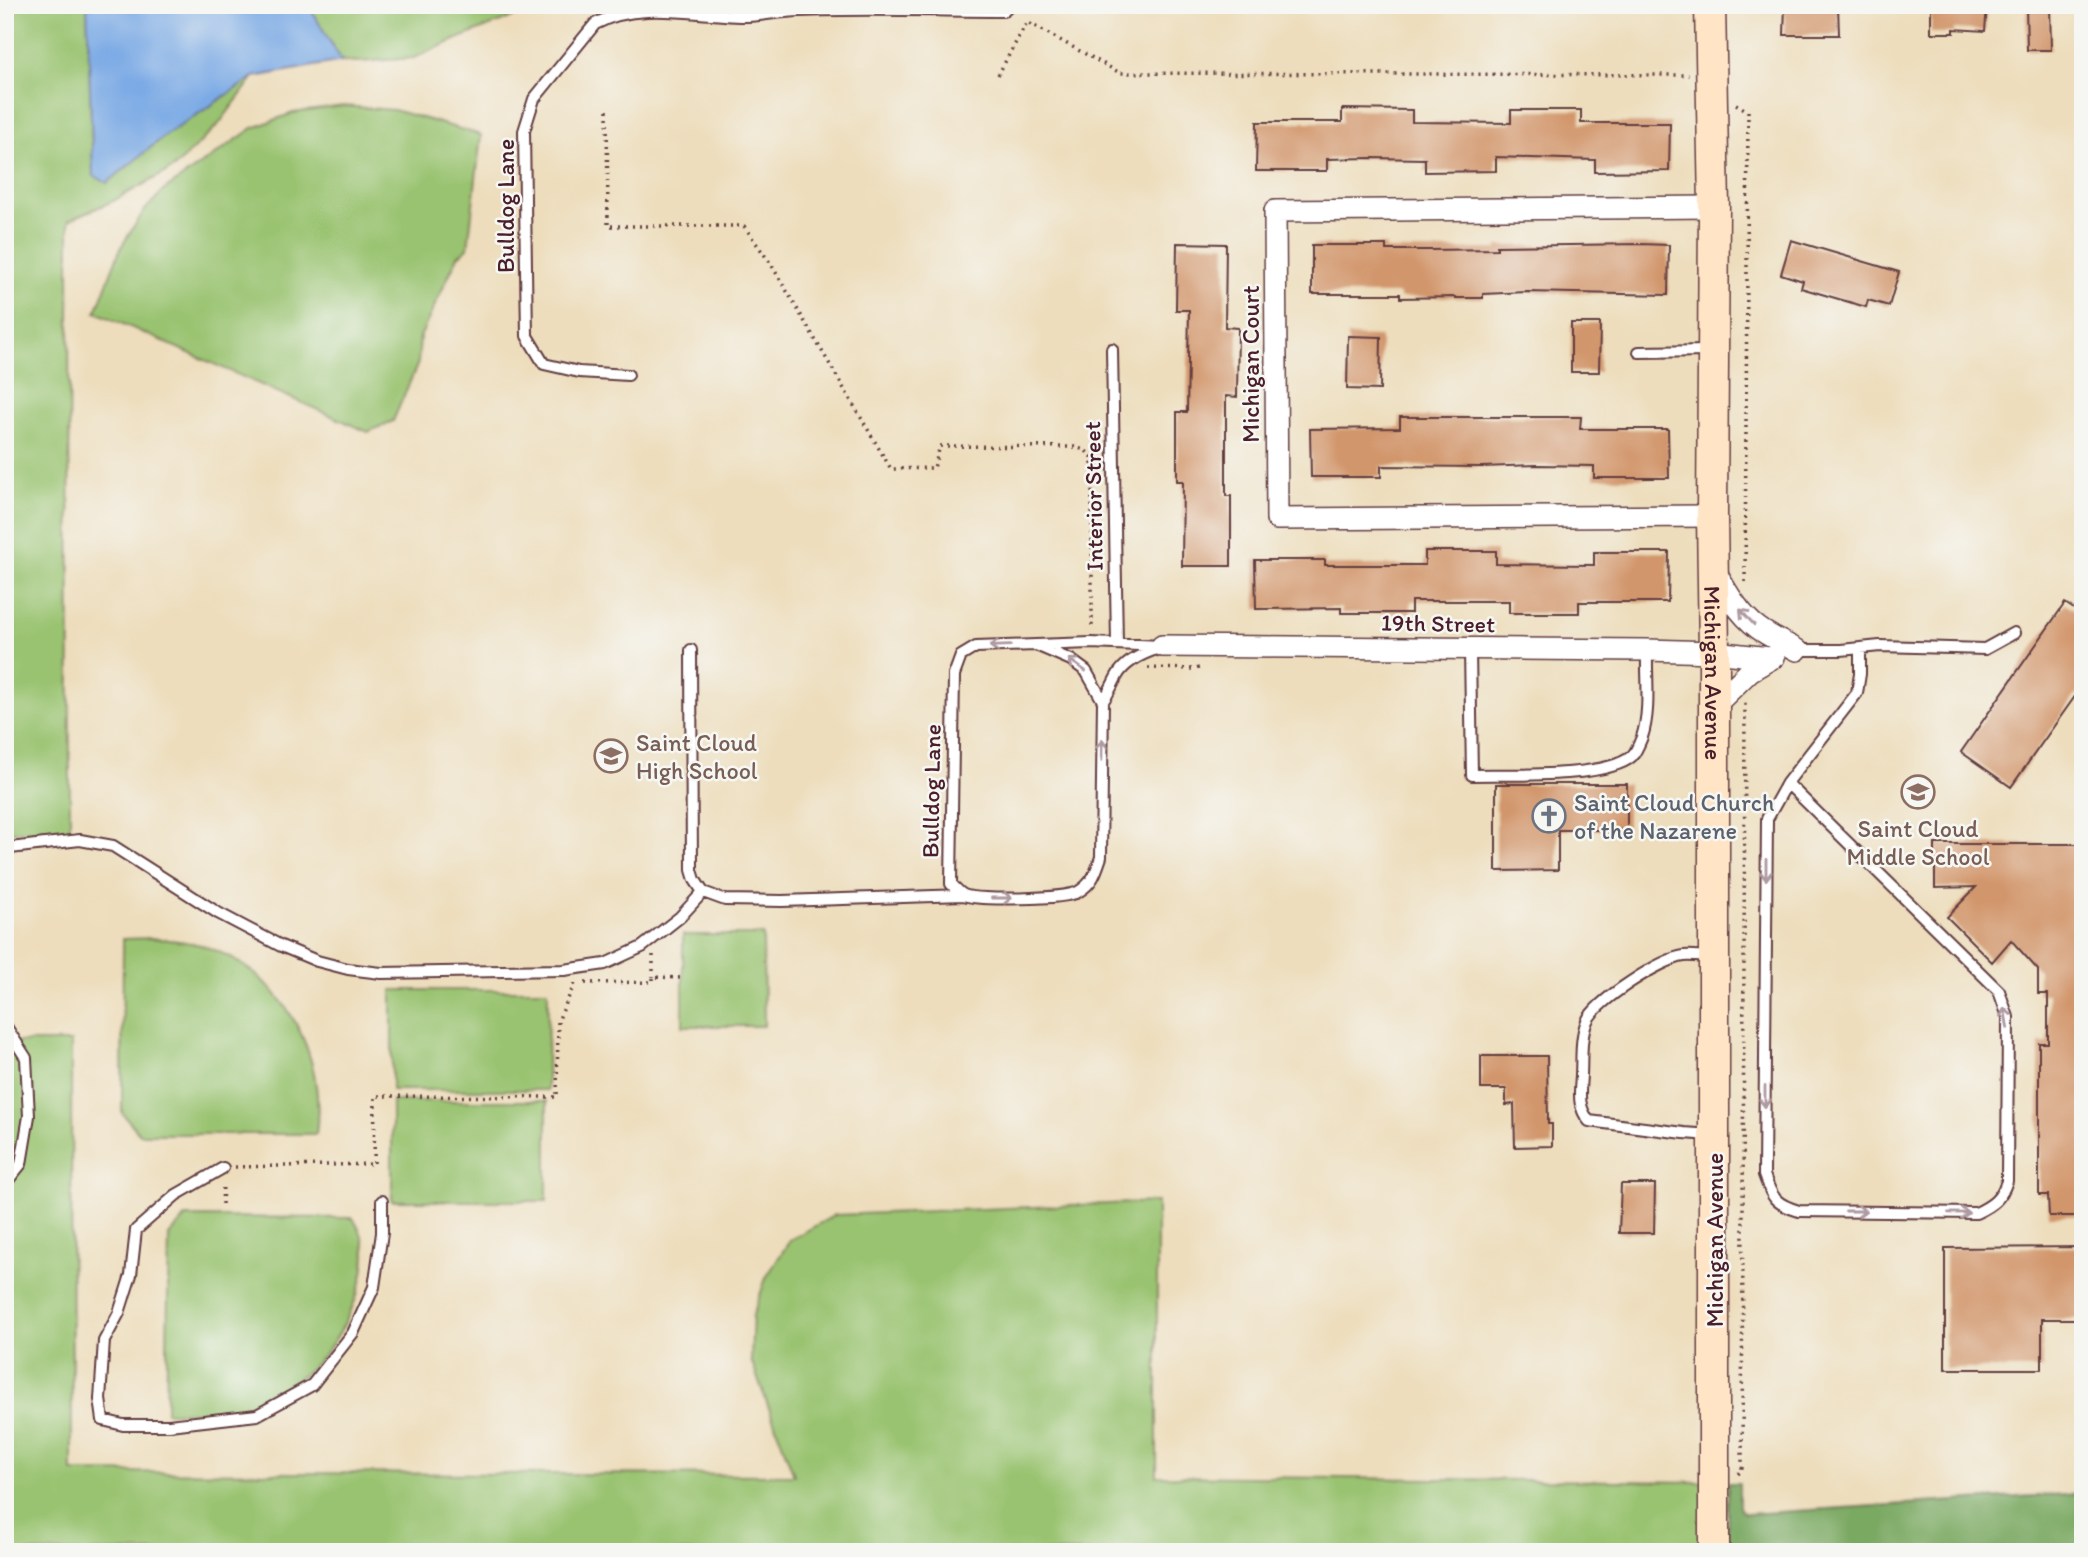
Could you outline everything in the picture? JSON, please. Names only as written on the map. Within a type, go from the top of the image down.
[{"type":"street","name":"Michigan Avenue","points":[[1710,5],[1714,207],[1714,1552]]},
{"type":"street","name":"Michigan Court","points":[[1712,516],[1277,519],[1275,211],[1714,207]]},
{"type":"street","points":[[1713,567],[1726,591],[1759,629],[1797,649]]},
{"type":"street","name":"19th Street","points":[[1162,646],[1647,650],[1714,652],[1770,658]]},
{"type":"street","points":[[1714,706],[1745,676],[1770,658],[1797,649]]},
{"type":"lane","points":[[683,10],[708,5]]},
{"type":"lane","points":[[773,5],[797,11]]},
{"type":"lane","name":"Bulldog Lane","points":[[628,375],[579,372],[544,364],[527,336],[524,131],[534,99],[596,24],[607,17],[624,12],[683,10],[701,15],[748,16],[797,11],[1003,11],[1010,5]]},
{"type":"lane","name":"Interior Street","points":[[1112,349],[1117,643]]},
{"type":"lane","points":[[1639,352],[1713,351]]},
{"type":"lane","points":[[1797,649],[1841,650],[1880,646],[1985,649],[2014,633]]},
{"type":"lane","name":"Bulldog Lane","points":[[964,895],[951,884],[954,675],[961,656],[976,647],[1091,643],[1162,646]]},
{"type":"lane","name":"Bulldog Lane","points":[[1036,645],[1071,660],[1086,671],[1103,701]]},
{"type":"lane","points":[[691,649],[692,870],[695,880],[703,892],[725,900],[782,901],[964,895],[1034,898],[1076,893],[1094,878],[1101,857],[1103,701],[1117,675],[1127,665],[1144,653],[1162,646]]},
{"type":"lane","points":[[1470,649],[1472,775],[1589,772],[1632,756],[1642,736],[1647,705],[1647,650]]},
{"type":"lane","points":[[1787,783],[1999,991],[2008,1017],[2007,1181],[2002,1195],[1993,1205],[1976,1213],[1799,1211],[1782,1206],[1770,1192],[1764,1175],[1767,819],[1787,783],[1857,692],[1860,649]]},
{"type":"lane","points":[[5,853],[10,848],[80,840],[113,846],[218,913],[281,946],[348,970],[381,973],[564,970],[605,964],[642,947],[680,917],[703,892]]},
{"type":"lane","points":[[1714,957],[1684,956],[1660,964],[1631,981],[1602,1004],[1588,1019],[1583,1037],[1580,1100],[1582,1112],[1588,1121],[1714,1135]]},
{"type":"lane","points":[[5,1026],[26,1058],[29,1116],[21,1164],[5,1184]]},
{"type":"lane","points":[[223,1168],[176,1195],[136,1230],[131,1275],[119,1313],[104,1341],[100,1399],[103,1420],[124,1425],[169,1425],[257,1415],[312,1385],[353,1333],[374,1287],[382,1233],[382,1201]]},
{"type":"path","points":[[998,75],[1027,22],[1120,73],[1701,75]]},
{"type":"path","points":[[607,110],[608,226],[744,226],[771,264],[891,469],[934,468],[940,446],[1074,447],[1085,450],[1092,457],[1091,643]]},
{"type":"path","points":[[1745,615],[1748,111]]},
{"type":"path","points":[[1127,665],[1140,665],[1145,668],[1203,667]]},
{"type":"path","points":[[1735,1477],[1742,1470],[1745,676]]},
{"type":"path","points":[[222,1204],[223,1168],[374,1164],[375,1096],[557,1097],[558,1021],[575,983],[653,982],[653,977],[683,978]]},
{"type":"green space","points":[[5,5],[87,5],[93,175],[107,182],[166,135],[254,77],[218,125],[174,168],[113,201],[69,220],[70,833],[5,831]]},
{"type":"green space","points":[[308,5],[544,5],[414,58],[360,62],[342,61]]},
{"type":"green space","points":[[343,106],[394,110],[481,135],[468,248],[458,256],[420,337],[418,363],[393,421],[368,432],[96,312],[121,247],[144,211],[163,191],[253,128],[293,113]]},
{"type":"green space","points":[[683,935],[763,935],[764,1026],[683,1026]]},
{"type":"green space","points":[[151,938],[198,944],[232,958],[256,975],[277,996],[294,1020],[306,1046],[318,1104],[316,1134],[140,1134],[122,1113],[123,939]]},
{"type":"green space","points":[[392,990],[548,990],[547,1090],[392,1090]]},
{"type":"green space","points":[[5,1042],[71,1042],[72,1472],[794,1475],[751,1360],[753,1315],[766,1278],[790,1240],[835,1215],[1157,1202],[1157,1476],[1705,1482],[1705,1552],[5,1552]]},
{"type":"green space","points":[[392,1101],[547,1101],[547,1201],[392,1201]]},
{"type":"green space","points":[[186,1217],[353,1218],[364,1243],[363,1274],[352,1308],[325,1353],[287,1386],[246,1406],[212,1412],[166,1412],[169,1236]]},
{"type":"green space","points":[[1728,1483],[1739,1483],[1739,1507],[1747,1514],[2083,1493],[2083,1552],[1727,1552]]},
{"type":"water","points":[[87,5],[308,5],[342,61],[254,77],[166,135],[107,183],[93,175]]},
{"type":"building","points":[[1785,5],[1838,5],[1839,35],[1784,35]]},
{"type":"building","points":[[1931,5],[1987,5],[1985,31],[1954,29],[1954,33],[1931,33]]},
{"type":"building","points":[[2026,5],[2050,5],[2051,50],[2027,50]]},
{"type":"building","points":[[1342,109],[1412,110],[1412,122],[1511,123],[1511,110],[1581,110],[1581,123],[1670,123],[1669,171],[1595,172],[1595,160],[1496,157],[1496,171],[1425,172],[1425,159],[1370,158],[1327,159],[1327,171],[1256,171],[1257,122],[1342,122]]},
{"type":"building","points":[[1791,240],[1899,272],[1889,306],[1868,300],[1866,307],[1801,288],[1803,281],[1781,274]]},
{"type":"building","points":[[1177,243],[1226,244],[1225,327],[1238,328],[1237,397],[1226,396],[1226,496],[1231,496],[1231,566],[1182,566],[1183,481],[1177,481],[1177,412],[1187,412],[1189,310],[1176,310]]},
{"type":"building","points":[[1312,245],[1386,245],[1386,250],[1429,250],[1669,245],[1668,295],[1527,292],[1483,294],[1483,298],[1400,298],[1400,294],[1312,294]]},
{"type":"building","points":[[1571,323],[1600,323],[1599,372],[1571,372]]},
{"type":"building","points":[[1348,336],[1381,337],[1380,390],[1347,389]]},
{"type":"building","points":[[1400,417],[1581,417],[1580,429],[1668,429],[1669,478],[1594,478],[1594,466],[1537,465],[1381,466],[1381,477],[1311,477],[1310,429],[1400,428]]},
{"type":"building","points":[[1425,551],[1496,551],[1496,564],[1594,565],[1594,552],[1669,552],[1668,602],[1579,602],[1579,613],[1509,613],[1509,601],[1411,601],[1411,613],[1341,613],[1341,608],[1256,609],[1255,560],[1325,560],[1325,565],[1425,565]]},
{"type":"building","points":[[2065,603],[2083,615],[2083,685],[2011,787],[1961,752]]},
{"type":"building","points":[[1496,784],[1627,784],[1627,830],[1558,830],[1558,870],[1496,871]]},
{"type":"building","points":[[1935,844],[2083,844],[2083,1216],[2049,1216],[2048,1195],[2039,1195],[2039,1043],[2048,1043],[2048,994],[2038,994],[2038,970],[2011,940],[1992,962],[1947,917],[1976,887],[1935,888]]},
{"type":"building","points":[[1481,1056],[1547,1056],[1548,1124],[1552,1124],[1552,1146],[1515,1147],[1514,1104],[1506,1105],[1506,1089],[1481,1089]]},
{"type":"building","points":[[1621,1184],[1655,1184],[1654,1233],[1619,1233]]},
{"type":"building","points":[[2083,1247],[2083,1319],[2042,1319],[2042,1369],[1945,1369],[1945,1248]]},
{"type":"place","name":"Saint Cloud High School","points":[[611,756]]},
{"type":"place","name":"Saint Cloud Middle School","points":[[1918,792]]},
{"type":"place","name":"Saint Cloud Church of the Nazarene","points":[[1549,816]]}]
